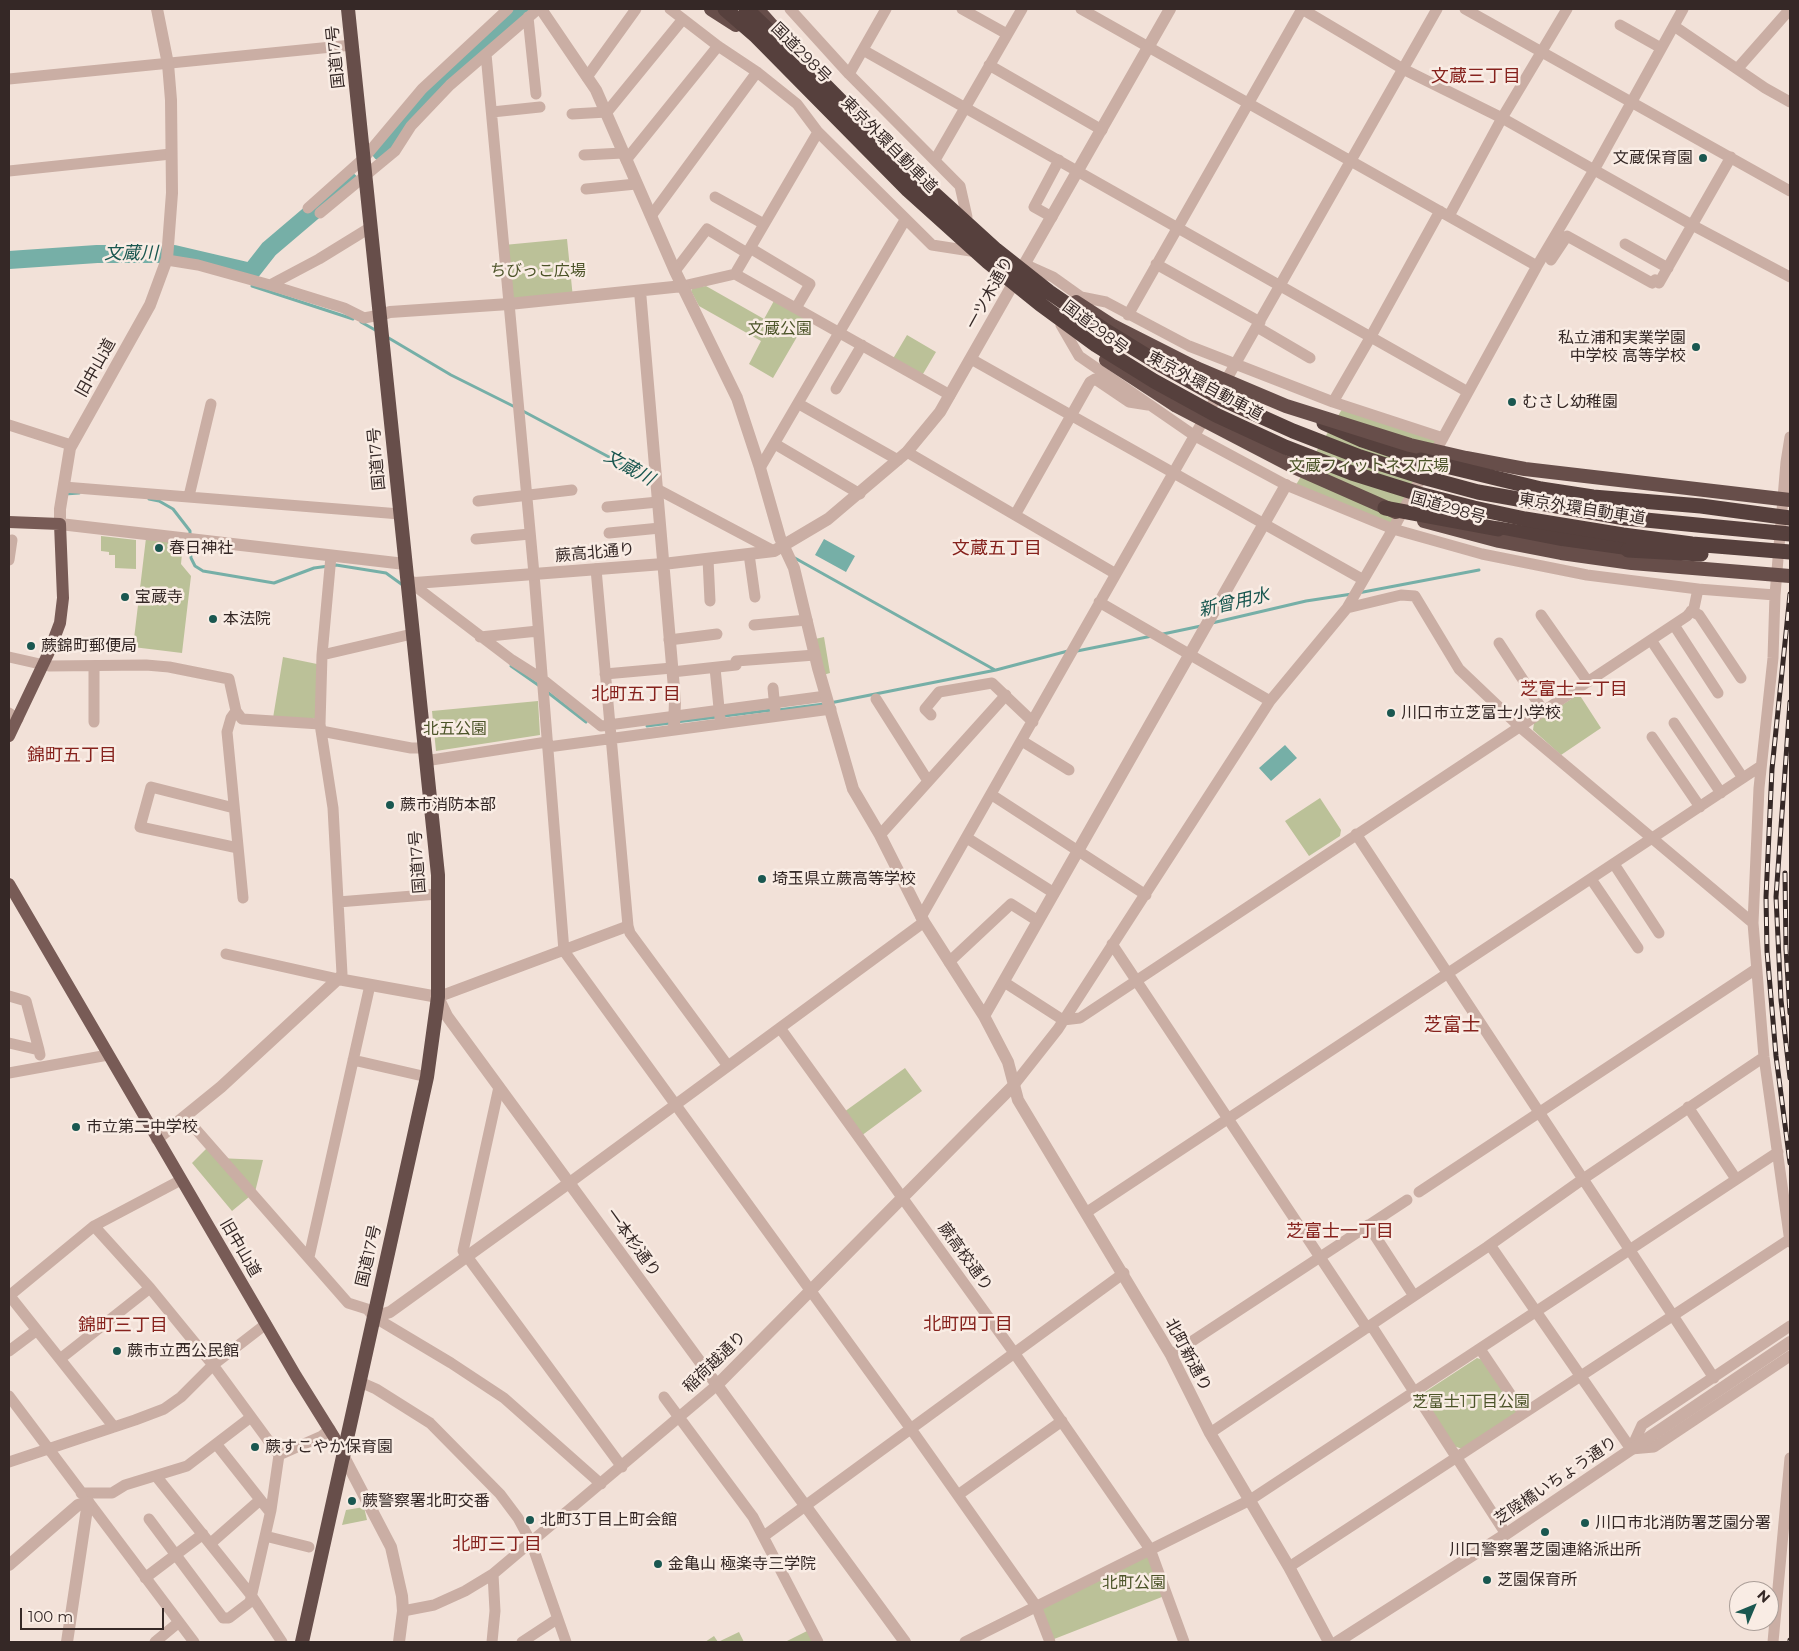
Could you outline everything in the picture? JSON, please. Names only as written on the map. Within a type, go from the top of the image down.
[{"type":"highway","name":"国道17号","points":[[302,1642],[427,1078],[438,997],[438,875],[408,586],[404,564],[348,9]]},
{"type":"highway","points":[[711,9],[772,48]]},
{"type":"highway","name":"東京外環自動車道","points":[[725,9],[755,35],[908,190],[988,262],[1040,304],[1096,345],[1216,416],[1285,447],[1352,473],[1419,494],[1474,508],[1525,519],[1623,535],[1790,554]]},
{"type":"highway","name":"国道298号","points":[[729,9],[772,48],[1012,285],[1098,354],[1175,405],[1294,467],[1385,508],[1466,532],[1561,553],[1632,563],[1790,576]]},
{"type":"highway","name":"東京外環自動車道","points":[[746,9],[814,74],[918,180],[996,250],[1049,292],[1106,331],[1162,366],[1224,400],[1293,431],[1360,457],[1478,492],[1625,518],[1790,534]]},
{"type":"highway","name":"国道298号","points":[[751,9],[967,217],[1024,264],[1071,299],[1113,326],[1196,368],[1286,406],[1410,445],[1524,470],[1790,500]]},
{"type":"highway","points":[[757,9],[780,35]]},
{"type":"highway","points":[[1286,406],[1362,440],[1421,460],[1483,477],[1593,497],[1700,506],[1790,518]]},
{"type":"highway","points":[[1385,508],[1628,550],[1790,554]]},
{"type":"main road","points":[[9,522],[60,524]]},
{"type":"main road","name":"旧中山道","points":[[9,736],[13,716],[43,665],[60,623],[62,609],[60,524]]},
{"type":"main road","name":"旧中山道","points":[[9,884],[181,1180],[330,1429],[344,1457]]},
{"type":"street","name":"旧中山道","points":[[60,524],[60,509],[71,445],[150,305],[168,256],[171,154],[168,64],[156,9]]},
{"type":"street","points":[[308,208],[364,158],[422,89],[508,9]]},
{"type":"street","points":[[320,213],[395,151],[411,126],[450,85],[539,9]]},
{"type":"street","name":"北町新通り","points":[[539,9],[587,77],[607,112],[675,272],[737,398],[760,468],[782,551],[807,620],[843,760],[853,789],[880,835],[922,920],[984,1016],[1008,1062],[1018,1100],[1124,1274],[1171,1356],[1210,1433],[1289,1567],[1329,1642]]},
{"type":"street","points":[[587,77],[636,9]]},
{"type":"street","points":[[670,9],[718,46],[757,72],[797,104],[818,132],[932,245],[977,252]]},
{"type":"street","points":[[790,9],[849,74],[960,186],[967,217]]},
{"type":"street","points":[[849,74],[886,9]]},
{"type":"street","points":[[962,9],[1007,34]]},
{"type":"street","points":[[935,160],[1022,9]]},
{"type":"street","points":[[1081,9],[1352,160],[1537,266]]},
{"type":"street","name":"一ツ木通り","points":[[782,551],[860,494],[903,456],[940,412],[1079,172],[1170,9]]},
{"type":"street","points":[[1128,315],[1302,9],[1403,69],[1502,118],[1692,226],[1790,277]]},
{"type":"street","points":[[374,1317],[390,1312],[569,1183],[780,1028],[922,920],[1099,602],[1236,365],[1437,9]]},
{"type":"street","points":[[1465,9],[1790,191]]},
{"type":"street","points":[[1332,402],[1567,9]]},
{"type":"street","points":[[1013,1086],[1063,1020],[1146,895],[1270,701],[1349,604],[1393,529],[1537,266],[1594,170],[1683,9]]},
{"type":"street","points":[[1738,68],[1790,9]]},
{"type":"street","points":[[528,17],[536,94]]},
{"type":"street","points":[[572,114],[607,112],[683,19]]},
{"type":"street","points":[[1620,25],[1661,48]]},
{"type":"street","points":[[1674,26],[1765,88],[1790,102]]},
{"type":"street","points":[[9,79],[352,44]]},
{"type":"street","points":[[584,155],[625,156],[718,46]]},
{"type":"street","points":[[863,50],[1468,392]]},
{"type":"street","points":[[486,54],[534,574],[564,951],[958,1495],[1036,1606],[1050,1642]]},
{"type":"street","points":[[989,65],[1102,130]]},
{"type":"street","points":[[651,216],[757,72]]},
{"type":"street","points":[[492,112],[540,107]]},
{"type":"street","points":[[735,274],[818,132]]},
{"type":"street","points":[[9,171],[171,154]]},
{"type":"street","points":[[1551,260],[1567,236],[1652,283],[1655,280],[1659,283],[1731,157]]},
{"type":"street","points":[[1052,217],[1034,207],[1058,160]]},
{"type":"street","points":[[586,189],[636,184]]},
{"type":"street","points":[[715,197],[764,224]]},
{"type":"street","points":[[760,468],[905,220]]},
{"type":"street","points":[[270,285],[319,259],[371,227]]},
{"type":"street","points":[[675,272],[707,229],[810,284],[796,308]]},
{"type":"street","points":[[1625,244],[1668,268]]},
{"type":"street","points":[[168,256],[344,308],[381,327],[390,312],[509,304],[640,292],[683,286],[735,274],[950,395]]},
{"type":"street","points":[[1024,264],[1053,276],[1082,297],[1106,302],[1189,346],[1332,402],[1443,438]]},
{"type":"street","points":[[1156,264],[1310,358]]},
{"type":"street","points":[[640,292],[670,640],[674,723]]},
{"type":"street","points":[[1061,325],[1079,356],[1195,436],[1286,485],[1393,529],[1492,556],[1587,575],[1698,589],[1775,595]]},
{"type":"street","points":[[836,389],[862,345]]},
{"type":"street","points":[[971,359],[1264,524],[1360,583]]},
{"type":"street","points":[[1015,515],[1090,382],[1095,379],[1129,402],[1149,405]]},
{"type":"street","points":[[189,496],[211,404]]},
{"type":"street","points":[[799,404],[1015,515],[1116,574]]},
{"type":"street","points":[[9,425],[71,445]]},
{"type":"street","points":[[1289,1567],[1672,1315],[1790,1241],[1764,1057],[1753,923],[1761,766],[1773,658],[1775,595],[1786,462],[1790,437]]},
{"type":"street","points":[[775,444],[860,494]]},
{"type":"street","points":[[657,484],[782,551]]},
{"type":"street","points":[[984,1016],[1286,485]]},
{"type":"street","points":[[64,487],[400,514]]},
{"type":"street","points":[[478,501],[572,490]]},
{"type":"street","points":[[607,507],[658,502]]},
{"type":"street","points":[[60,524],[197,540],[330,563],[404,564]]},
{"type":"street","points":[[609,532],[660,528]]},
{"type":"street","points":[[476,539],[530,534]]},
{"type":"street","points":[[9,560],[12,540]]},
{"type":"street","name":"蕨高北通り","points":[[408,586],[416,583],[663,564],[782,551]]},
{"type":"street","points":[[749,554],[754,597]]},
{"type":"street","points":[[708,559],[710,601]]},
{"type":"street","points":[[157,1139],[222,1087],[340,976],[333,808],[320,728],[322,656],[330,563]]},
{"type":"street","points":[[596,568],[628,926],[630,933],[728,1066]]},
{"type":"street","points":[[408,586],[480,636],[601,726],[611,731]]},
{"type":"street","points":[[1004,982],[1063,1020],[1080,1018],[1302,874],[1356,834],[1521,728],[1674,625],[1691,611],[1698,589]]},
{"type":"street","points":[[1349,604],[1401,596],[1415,596],[1459,669],[1521,728],[1753,923]]},
{"type":"street","points":[[1099,602],[1270,701]]},
{"type":"street","points":[[1691,611],[1699,615],[1741,678]]},
{"type":"street","points":[[1541,615],[1588,682]]},
{"type":"street","points":[[754,625],[807,620]]},
{"type":"street","points":[[1674,625],[1718,693]]},
{"type":"street","points":[[480,636],[538,630]]},
{"type":"street","points":[[322,656],[412,634]]},
{"type":"street","points":[[670,640],[717,634]]},
{"type":"street","points":[[1651,640],[1743,778]]},
{"type":"street","points":[[1498,642],[1544,712]]},
{"type":"street","points":[[606,674],[715,668],[736,663],[815,655]]},
{"type":"street","points":[[9,657],[43,665],[169,667],[229,679],[236,711],[242,718],[320,728],[411,748],[425,754],[547,744],[611,731],[829,702]]},
{"type":"street","points":[[94,666],[94,722]]},
{"type":"street","points":[[715,668],[720,717]]},
{"type":"street","points":[[931,715],[925,709],[939,692],[992,682],[1033,722]]},
{"type":"street","points":[[773,688],[775,709]]},
{"type":"street","points":[[880,835],[1006,695]]},
{"type":"street","points":[[876,699],[928,781]]},
{"type":"street","points":[[236,711],[231,718],[227,732],[243,898]]},
{"type":"street","points":[[1674,723],[1721,793]]},
{"type":"street","points":[[1652,737],[1700,807]]},
{"type":"street","points":[[1022,741],[1069,770]]},
{"type":"street","points":[[1087,1212],[1761,766]]},
{"type":"street","points":[[234,808],[151,787],[140,827],[238,848]]},
{"type":"street","points":[[992,795],[1146,895]]},
{"type":"street","points":[[1356,834],[1714,1378]]},
{"type":"street","points":[[967,838],[1054,893]]},
{"type":"street","points":[[1614,864],[1659,933]]},
{"type":"street","points":[[1591,879],[1638,948]]},
{"type":"street","points":[[338,902],[438,894]]},
{"type":"street","points":[[950,962],[1011,904],[1038,921]]},
{"type":"street","points":[[226,954],[340,976],[370,985],[438,997],[628,926]]},
{"type":"street","points":[[1112,944],[1506,1534]]},
{"type":"street","points":[[1419,1192],[1756,968]]},
{"type":"street","points":[[309,1258],[370,985]]},
{"type":"street","points":[[9,996],[26,1001],[42,1067]]},
{"type":"street","name":"一本杉通り","points":[[438,997],[447,1016],[905,1642]]},
{"type":"street","name":"蕨高校通り","points":[[780,1028],[1062,1420],[1150,1548],[1184,1642]]},
{"type":"street","points":[[9,1043],[39,1050]]},
{"type":"street","points":[[9,1073],[108,1055]]},
{"type":"street","points":[[1210,1433],[1490,1245],[1583,1178],[1764,1057]]},
{"type":"street","points":[[353,1060],[427,1078]]},
{"type":"street","name":"稲荷越通り","points":[[403,1611],[434,1605],[465,1592],[493,1574],[622,1467],[717,1385],[1013,1086]]},
{"type":"street","points":[[499,1087],[464,1251],[622,1467]]},
{"type":"street","points":[[1688,1107],[1736,1178]]},
{"type":"street","points":[[185,1117],[348,1304],[367,1309],[374,1317],[451,1363],[504,1398],[601,1484]]},
{"type":"street","points":[[965,1642],[1150,1548],[1250,1500],[1778,1152]]},
{"type":"street","points":[[114,1427],[9,1295],[94,1226],[181,1180]]},
{"type":"street","points":[[1171,1356],[1407,1200]]},
{"type":"street","points":[[94,1226],[150,1288],[213,1365],[279,1455],[270,1512],[250,1602],[229,1618],[223,1618],[149,1519]]},
{"type":"street","points":[[1368,1226],[1414,1296]]},
{"type":"street","points":[[1490,1245],[1630,1449]]},
{"type":"street","points":[[764,1536],[1124,1274]]},
{"type":"street","points":[[60,1360],[150,1288]]},
{"type":"street","points":[[9,1462],[164,1408],[176,1401],[198,1382],[213,1365],[266,1324]]},
{"type":"street","points":[[1630,1449],[1642,1425],[1790,1326]]},
{"type":"street","points":[[9,1351],[37,1330]]},
{"type":"street","name":"芝陸橋いちょう通り","points":[[1338,1642],[1506,1534],[1790,1342]]},
{"type":"street","points":[[1480,1349],[1523,1413]]},
{"type":"street","points":[[1630,1449],[1654,1447],[1790,1356]]},
{"type":"street","points":[[360,1382],[376,1388],[430,1423],[500,1494],[518,1518],[531,1542],[566,1642]]},
{"type":"street","points":[[9,1396],[194,1642]]},
{"type":"street","points":[[664,1397],[753,1517],[818,1642]]},
{"type":"street","points":[[9,1565],[78,1505],[84,1497],[112,1494],[125,1485],[187,1466],[217,1445],[251,1417]]},
{"type":"street","points":[[958,1495],[1062,1420]]},
{"type":"street","points":[[279,1455],[322,1436],[330,1429]]},
{"type":"street","points":[[217,1445],[270,1512]]},
{"type":"street","name":"旧中山道","points":[[344,1457],[391,1547],[403,1611],[399,1642]]},
{"type":"street","points":[[1773,1642],[1790,1458]]},
{"type":"street","points":[[156,1476],[251,1595],[282,1642]]},
{"type":"street","points":[[68,1642],[84,1497]]},
{"type":"street","points":[[210,1544],[260,1500]]},
{"type":"street","points":[[145,1578],[203,1534]]},
{"type":"street","points":[[264,1536],[309,1547]]},
{"type":"street","points":[[492,1642],[495,1611],[493,1574]]},
{"type":"street","points":[[522,1642],[557,1618]]},
{"type":"street","points":[[155,1642],[178,1622]]},
{"type":"green space","name":"ちびっこ広場","points":[[567,239],[573,298],[509,304],[504,245]]},
{"type":"green space","name":"文蔵公園","points":[[706,286],[764,319],[775,299],[808,318],[773,378],[749,364],[761,341],[699,306],[691,291],[693,288]]},
{"type":"green space","points":[[907,335],[936,352],[920,379],[891,362]]},
{"type":"green space","name":"文蔵フィットネス広場","points":[[1344,406],[1443,438],[1393,529],[1294,488]]},
{"type":"green space","points":[[101,536],[136,540],[136,569],[115,568],[115,555],[109,555],[109,552],[101,551]]},
{"type":"green space","points":[[146,538],[183,543],[181,564],[191,576],[182,653],[133,647]]},
{"type":"green space","points":[[824,637],[830,673],[823,675],[815,639]]},
{"type":"green space","points":[[283,657],[317,664],[317,718],[273,718]]},
{"type":"green space","points":[[1579,694],[1601,728],[1561,755],[1533,730],[1534,723]]},
{"type":"green space","name":"北五公園","points":[[538,701],[540,735],[436,751],[432,711]]},
{"type":"green space","points":[[1320,798],[1341,830],[1340,836],[1309,856],[1285,821]]},
{"type":"green space","points":[[905,1068],[922,1091],[861,1136],[844,1112]]},
{"type":"green space","points":[[208,1147],[218,1158],[263,1160],[255,1192],[232,1211],[192,1163]]},
{"type":"green space","name":"芝富士1丁目公園","points":[[1477,1358],[1486,1361],[1517,1408],[1516,1413],[1462,1449],[1454,1446],[1423,1400],[1425,1392]]},
{"type":"green space","points":[[364,1507],[367,1520],[342,1525],[346,1510]]},
{"type":"green space","name":"北町公園","points":[[1150,1549],[1167,1595],[1049,1641],[1036,1606]]},
{"type":"green space","points":[[809,1630],[815,1642],[785,1642]]},
{"type":"green space","points":[[739,1632],[744,1642],[718,1642]]},
{"type":"green space","points":[[714,1636],[718,1642],[705,1642]]},
{"type":"water","points":[[824,539],[855,556],[846,572],[815,555]]},
{"type":"water","points":[[1285,745],[1297,758],[1271,781],[1259,768]]},
{"type":"waterway","points":[[381,152],[425,101],[475,50],[523,9]]},
{"type":"waterway","name":"文蔵川","points":[[9,260],[97,254],[174,254],[251,272],[269,249],[349,181]]},
{"type":"waterway","name":"文蔵川","points":[[252,286],[353,319]]},
{"type":"waterway","name":"文蔵川","points":[[361,322],[377,331]]},
{"type":"waterway","name":"文蔵川","points":[[387,337],[451,375],[515,407]]},
{"type":"waterway","name":"文蔵川","points":[[521,410],[652,480]]},
{"type":"waterway","points":[[65,494],[79,493]]},
{"type":"waterway","points":[[149,499],[159,501],[173,509],[190,531],[190,536]]},
{"type":"waterway","points":[[190,542],[191,558],[195,566],[203,571],[274,583],[314,568],[336,565],[386,573],[404,586]]},
{"type":"waterway","name":"文蔵川","points":[[793,557],[995,670]]},
{"type":"waterway","name":"新曾用水","points":[[1358,593],[1479,570]]},
{"type":"waterway","name":"新曾用水","points":[[1212,623],[1306,601],[1352,594]]},
{"type":"waterway","name":"新曾用水","points":[[1163,634],[1201,626]]},
{"type":"waterway","name":"新曾用水","points":[[1077,651],[1152,636]]},
{"type":"waterway","points":[[830,703],[996,670],[1068,651]]},
{"type":"waterway","points":[[511,666],[541,687]]},
{"type":"waterway","points":[[546,691],[586,722]]},
{"type":"waterway","points":[[778,710],[824,704]]},
{"type":"waterway","points":[[724,716],[772,710]]},
{"type":"waterway","points":[[676,722],[717,717]]},
{"type":"waterway","points":[[647,726],[670,723]]},
{"type":"railway","points":[[1790,594],[1772,769],[1766,897],[1767,951],[1776,1056],[1790,1163]]},
{"type":"railway","points":[[1790,702],[1776,897],[1781,1000],[1790,1078]]},
{"type":"railway","points":[[1785,873],[1786,949],[1790,1013]]},
{"type":"place","name":"文蔵保育園","points":[[1703,158]]},
{"type":"place","name":"私立浦和実業学園 中学校 高等学校","points":[[1696,347]]},
{"type":"place","name":"むさし幼稚園","points":[[1512,402]]},
{"type":"place","name":"春日神社","points":[[159,548]]},
{"type":"place","name":"宝蔵寺","points":[[125,597]]},
{"type":"place","name":"本法院","points":[[213,619]]},
{"type":"place","name":"蕨錦町郵便局","points":[[31,646]]},
{"type":"place","name":"川口市立芝富士小学校","points":[[1391,713]]},
{"type":"place","name":"蕨市消防本部","points":[[390,805]]},
{"type":"place","name":"埼玉県立蕨高等学校","points":[[762,879]]},
{"type":"place","name":"市立第二中学校","points":[[76,1127]]},
{"type":"place","name":"蕨市立西公民館","points":[[117,1351]]},
{"type":"place","name":"蕨すこやか保育園","points":[[255,1447]]},
{"type":"place","name":"蕨警察署北町交番","points":[[352,1501]]},
{"type":"place","name":"北町3丁目上町会館","points":[[530,1520]]},
{"type":"place","name":"川口市北消防署芝園分署","points":[[1585,1523]]},
{"type":"place","name":"川口警察署芝園連絡派出所","points":[[1545,1532]]},
{"type":"place","name":"金亀山 極楽寺三学院","points":[[658,1564]]},
{"type":"place","name":"芝園保育所","points":[[1487,1580]]},
{"type":"district","name":"文蔵三丁目","points":[[1476,77]]},
{"type":"district","name":"文蔵五丁目","points":[[997,549]]},
{"type":"district","name":"芝富士二丁目","points":[[1574,690]]},
{"type":"district","name":"北町五丁目","points":[[636,695]]},
{"type":"district","name":"錦町五丁目","points":[[72,756]]},
{"type":"district","name":"芝富士","points":[[1452,1025]]},
{"type":"district","name":"芝富士一丁目","points":[[1340,1232]]},
{"type":"district","name":"北町四丁目","points":[[968,1325]]},
{"type":"district","name":"錦町三丁目","points":[[123,1326]]},
{"type":"district","name":"北町三丁目","points":[[497,1545]]}]
